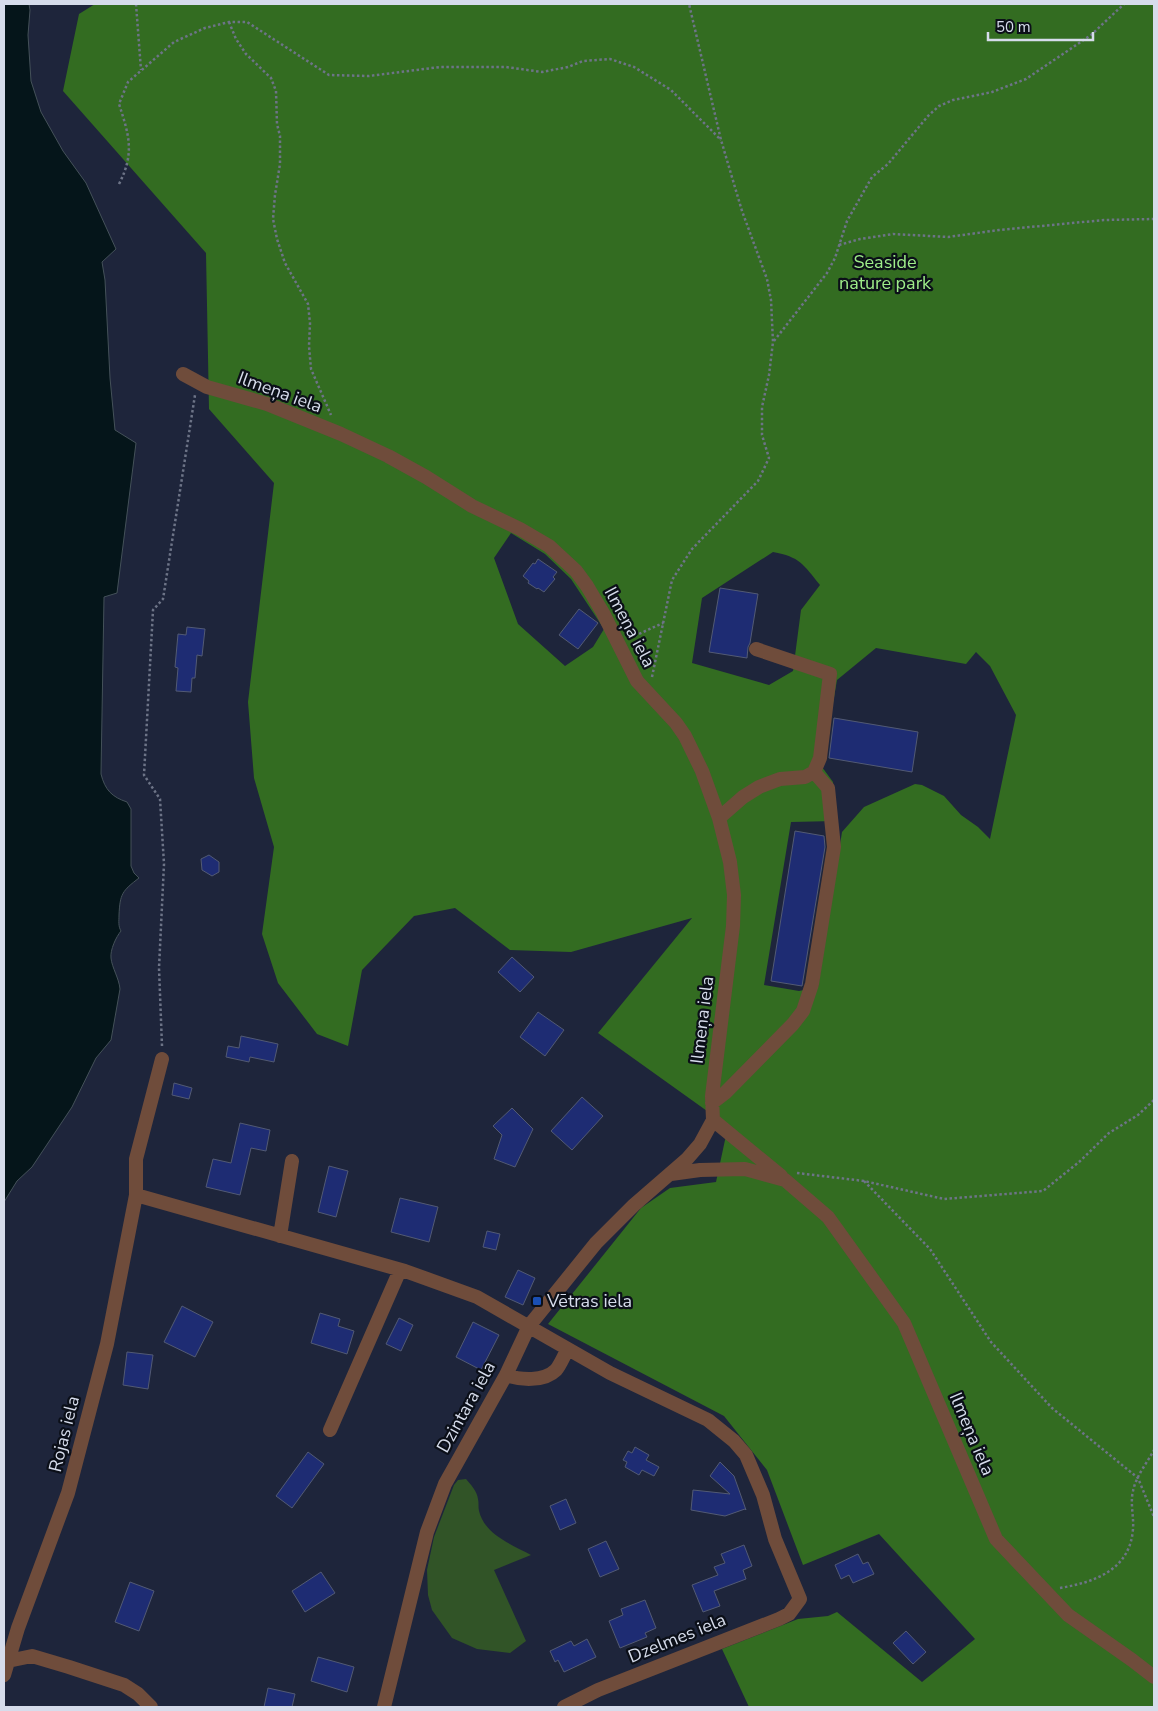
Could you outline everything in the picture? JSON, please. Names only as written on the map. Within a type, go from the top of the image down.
[{"type":"street","name":"Ilmeņa iela","points":[[183,374],[207,387],[267,404],[341,434],[388,456],[472,506],[550,546],[576,571],[587,586],[637,681],[676,723],[685,736],[702,771],[720,818],[730,862],[734,895],[733,926],[712,1103],[713,1120],[828,1216],[904,1323],[996,1539],[1068,1615],[1154,1677]]},
{"type":"street","points":[[720,818],[743,797],[759,787],[780,779],[805,777],[814,772],[820,758],[830,674],[756,649]]},
{"type":"street","points":[[712,1103],[725,1093],[793,1024],[802,1011],[812,984],[834,847],[828,788],[814,772]]},
{"type":"street","name":"Rojas iela","points":[[4,1675],[18,1628],[68,1493],[107,1344],[136,1195],[136,1159],[162,1059]]},
{"type":"street","points":[[670,1174],[700,1144],[713,1120]]},
{"type":"street","points":[[280,1236],[292,1161]]},
{"type":"street","name":"Ilmeņa iela","points":[[670,1174],[700,1170],[745,1169],[785,1180]]},
{"type":"street","name":"Dzintara iela","points":[[384,1707],[428,1532],[445,1484],[506,1374],[529,1326],[596,1243],[634,1205],[670,1174]]},
{"type":"street","points":[[136,1195],[400,1270],[477,1296],[568,1349],[556,1370],[539,1378],[518,1379],[506,1374]]},
{"type":"street","points":[[330,1430],[400,1270]]},
{"type":"street","name":"Dzelmes iela","points":[[564,1707],[598,1690],[779,1619],[789,1614],[800,1599],[775,1539],[754,1473],[746,1455],[734,1441],[708,1420],[610,1373],[568,1349]]},
{"type":"street","points":[[18,1628],[24,1644],[32,1656]]},
{"type":"street","points":[[8,1661],[32,1656],[124,1685],[138,1694],[151,1707]]},
{"type":"path","points":[[136,4],[141,70]]},
{"type":"path","points":[[648,694],[672,580],[692,549],[758,481],[769,458],[762,435],[762,406],[769,375],[773,342],[767,279],[742,211],[721,140],[689,4]]},
{"type":"path","points":[[773,342],[827,273],[835,258],[847,221],[872,177],[888,164],[928,116],[939,106],[953,100],[992,92],[1026,79],[1091,35],[1124,4]]},
{"type":"path","points":[[229,22],[236,39],[246,54],[272,78],[276,91],[277,124],[280,136],[280,164],[274,195],[273,219],[285,263],[308,304],[311,369],[328,411],[341,434]]},
{"type":"path","points":[[119,184],[127,169],[130,149],[126,124],[119,104],[128,82],[183,36],[229,22],[247,22],[328,75],[369,76],[449,66],[506,66],[542,72],[568,67],[583,61],[610,59],[634,67],[671,90],[721,140]]},
{"type":"path","points":[[839,245],[860,239],[893,234],[948,237],[1104,220],[1154,219]]},
{"type":"path","points":[[162,1059],[159,968],[164,864],[160,799],[144,775],[147,716],[153,610],[163,599],[198,382]]},
{"type":"path","points":[[617,643],[663,623]]},
{"type":"path","points":[[785,1180],[797,1172],[864,1181],[944,1199],[1043,1191],[1079,1162],[1109,1132],[1138,1115],[1154,1100]]},
{"type":"path","points":[[864,1181],[930,1249],[991,1342],[1052,1408],[1138,1478],[1154,1517]]},
{"type":"path","points":[[1044,1590],[1081,1584],[1116,1568],[1128,1552],[1133,1530],[1132,1491],[1154,1450]]},
{"type":"green space","name":"Seaside nature park","points":[[95,4],[1154,4],[1154,1707],[749,1707],[722,1649],[798,1619],[828,1616],[837,1612],[922,1682],[975,1639],[879,1534],[803,1565],[767,1470],[724,1416],[548,1324],[641,1208],[670,1188],[716,1182],[728,1126],[598,1033],[692,918],[571,952],[510,950],[455,908],[414,916],[362,970],[348,1046],[317,1034],[278,983],[262,934],[274,847],[254,778],[248,702],[274,483],[209,409],[206,253],[63,91],[79,14]],"holes":[[[511,533],[545,554],[571,579],[604,629],[593,647],[565,666],[518,624],[494,558]],[[773,552],[789,556],[800,562],[820,585],[801,610],[793,671],[769,685],[692,663],[702,598]],[[876,648],[966,664],[976,652],[990,666],[1016,715],[990,839],[978,827],[961,815],[944,796],[922,785],[915,784],[864,807],[842,832],[818,987],[799,991],[764,985],[791,822],[835,821],[833,782],[822,767],[837,680]]]},
{"type":"green space","points":[[466,1479],[474,1488],[479,1511],[487,1526],[507,1543],[531,1555],[494,1570],[526,1641],[510,1653],[477,1649],[452,1638],[432,1610],[428,1595],[427,1570],[434,1537],[454,1485],[458,1480]]},
{"type":"shaded area","points":[[4,4],[29,4],[28,35],[31,81],[41,112],[63,151],[86,183],[116,249],[102,262],[105,280],[110,378],[115,430],[136,443],[117,593],[104,597],[101,774],[110,792],[117,798],[127,802],[131,809],[131,866],[139,878],[125,890],[121,897],[119,927],[121,931],[111,951],[112,962],[120,989],[111,1040],[96,1058],[72,1107],[32,1167],[17,1181],[4,1202]]},
{"type":"building","points":[[538,559],[557,572],[553,577],[555,579],[544,592],[528,583],[529,581],[523,576]]},
{"type":"building","points":[[720,588],[758,594],[747,658],[709,652]]},
{"type":"building","points":[[579,609],[598,623],[578,649],[559,635]]},
{"type":"building","points":[[187,627],[205,629],[202,656],[197,655],[195,678],[192,678],[191,692],[176,691],[178,668],[175,667],[178,634],[186,635]]},
{"type":"building","points":[[834,718],[918,732],[912,772],[829,758]]},
{"type":"building","points":[[795,831],[824,836],[825,847],[802,986],[771,981]]},
{"type":"building","points":[[209,855],[219,862],[219,872],[212,876],[202,870],[201,859]]},
{"type":"building","points":[[512,957],[534,977],[520,992],[498,972]]},
{"type":"building","points":[[538,1012],[564,1030],[545,1056],[520,1037]]},
{"type":"building","points":[[241,1036],[278,1044],[274,1062],[250,1057],[249,1062],[226,1057],[228,1046],[239,1048]]},
{"type":"building","points":[[174,1083],[192,1088],[189,1099],[172,1095]]},
{"type":"building","points":[[582,1097],[603,1116],[572,1150],[551,1131]]},
{"type":"building","points":[[512,1108],[533,1129],[515,1167],[494,1159],[502,1135],[493,1126]]},
{"type":"building","points":[[240,1123],[270,1130],[266,1151],[251,1148],[240,1195],[206,1187],[213,1159],[231,1163]]},
{"type":"building","points":[[329,1166],[348,1171],[336,1217],[318,1212]]},
{"type":"building","points":[[400,1198],[438,1207],[429,1242],[391,1232]]},
{"type":"building","points":[[487,1231],[500,1234],[496,1250],[483,1247]]},
{"type":"building","points":[[518,1270],[535,1278],[523,1305],[505,1297]]},
{"type":"building","points":[[182,1306],[213,1322],[195,1357],[164,1342]]},
{"type":"building","points":[[320,1313],[340,1319],[338,1326],[354,1331],[347,1354],[311,1343]]},
{"type":"building","points":[[399,1318],[413,1325],[401,1351],[386,1344]]},
{"type":"building","points":[[473,1322],[499,1335],[481,1370],[456,1357]]},
{"type":"building","points":[[127,1352],[153,1355],[148,1389],[123,1385]]},
{"type":"building","points":[[635,1447],[649,1455],[646,1460],[659,1467],[654,1476],[642,1470],[639,1475],[625,1467],[627,1462],[623,1460],[628,1451],[632,1453]]},
{"type":"building","points":[[308,1452],[324,1464],[292,1508],[276,1496]]},
{"type":"building","points":[[720,1462],[734,1476],[746,1510],[725,1516],[691,1510],[693,1490],[730,1494],[710,1476]]},
{"type":"building","points":[[566,1499],[576,1523],[560,1530],[550,1506]]},
{"type":"building","points":[[606,1541],[619,1569],[600,1577],[588,1549]]},
{"type":"building","points":[[744,1545],[752,1566],[743,1570],[746,1579],[714,1591],[720,1606],[703,1612],[692,1585],[718,1575],[714,1567],[725,1563],[721,1554]]},
{"type":"building","points":[[858,1554],[863,1564],[868,1562],[874,1574],[853,1583],[849,1575],[841,1579],[835,1565]]},
{"type":"building","points":[[321,1572],[335,1593],[305,1612],[292,1591]]},
{"type":"building","points":[[130,1582],[154,1591],[139,1631],[115,1622]]},
{"type":"building","points":[[645,1600],[656,1628],[645,1633],[647,1637],[620,1648],[609,1621],[623,1615],[621,1609]]},
{"type":"building","points":[[906,1631],[926,1652],[913,1664],[893,1643]]},
{"type":"building","points":[[587,1639],[596,1657],[564,1672],[558,1660],[555,1662],[550,1651],[571,1641],[574,1646]]},
{"type":"building","points":[[318,1657],[354,1667],[347,1692],[311,1681]]},
{"type":"building","points":[[268,1688],[295,1694],[292,1707],[264,1707]]},
{"type":"place","name":"Vētras iela","points":[[537,1301]]}]
